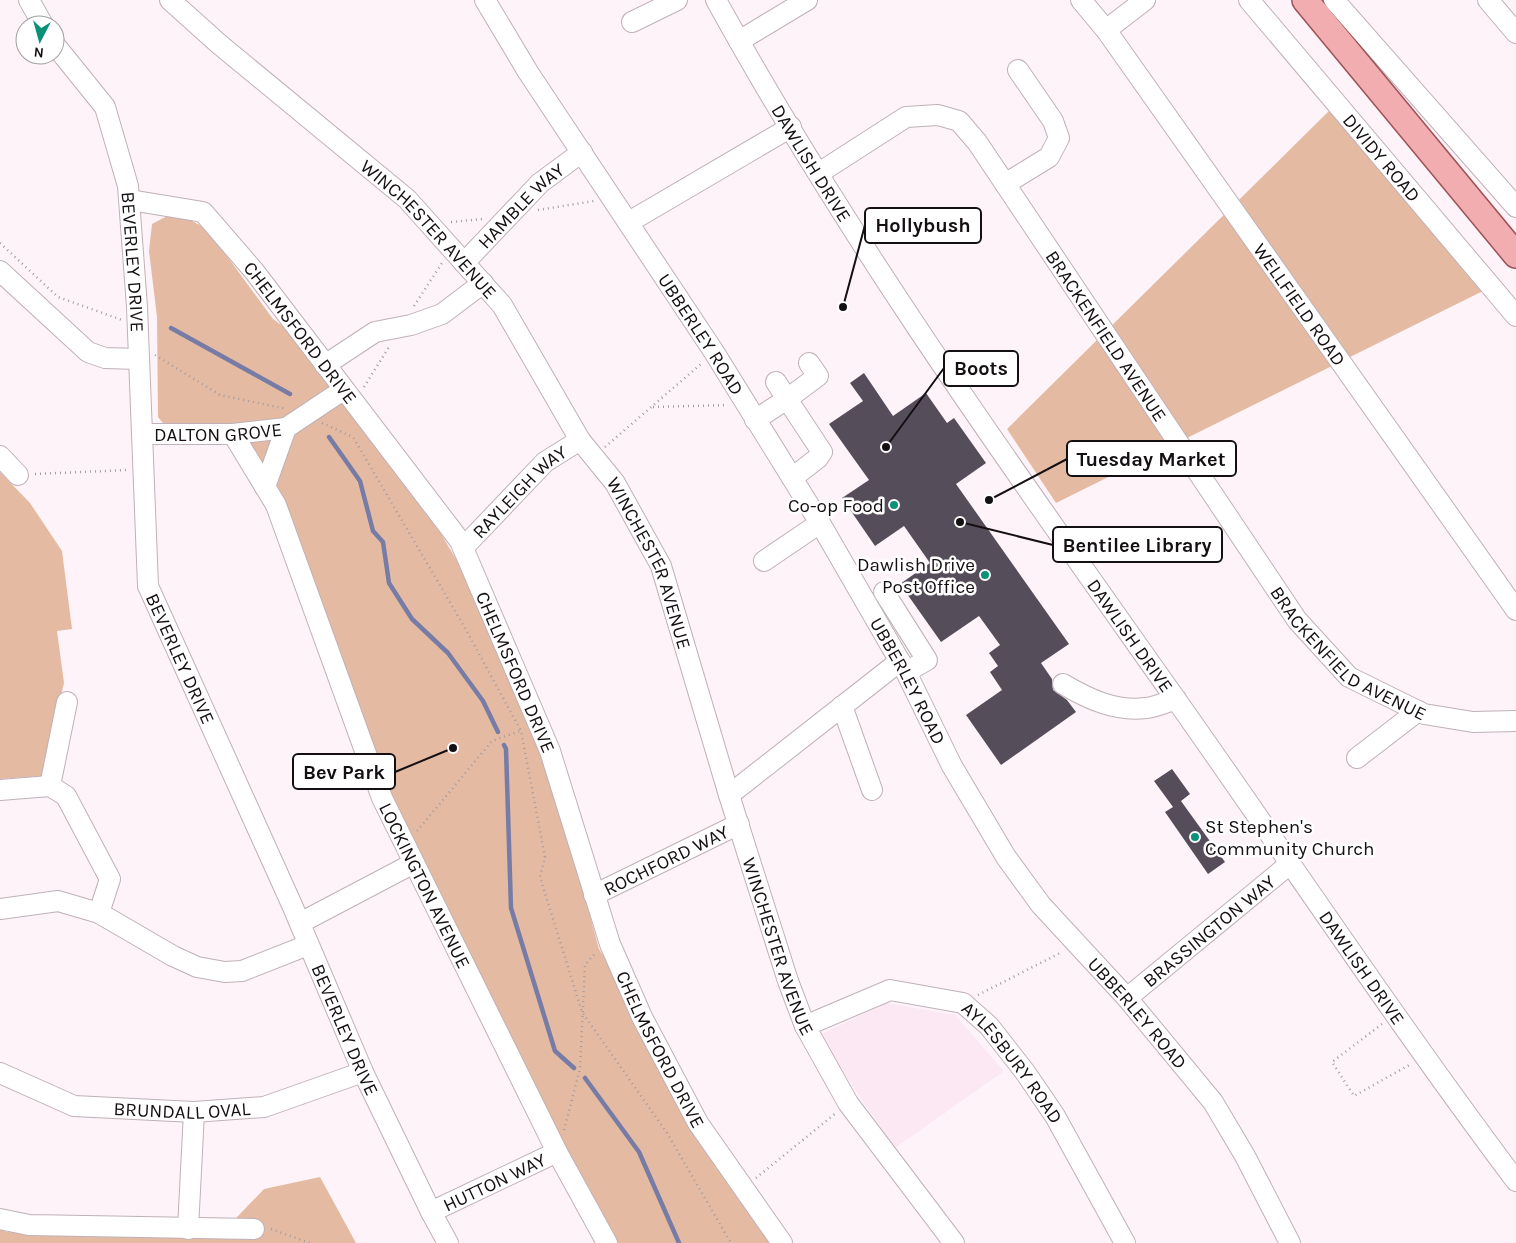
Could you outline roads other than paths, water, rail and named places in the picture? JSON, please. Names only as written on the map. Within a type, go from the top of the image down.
[{"type":"main road","points":[[1305,0],[1516,255]]},
{"type":"street","points":[[29,0],[37,15]]},
{"type":"street","name":"WINCHESTER AVENUE","points":[[170,0],[219,44],[407,199],[502,305],[587,447],[615,483],[661,566],[738,824],[788,981],[805,1026],[848,1103],[954,1243]]},
{"type":"street","name":"UBBERLEY ROAD","points":[[485,0],[528,72],[714,352],[750,413],[820,523],[903,666],[952,766],[1000,849],[1041,905],[1127,998],[1213,1102],[1245,1156],[1290,1243]]},
{"type":"street","points":[[632,22],[677,0]]},
{"type":"street","name":"DAWLISH DRIVE","points":[[716,0],[791,127],[905,309],[1291,863],[1423,1057],[1516,1181]]},
{"type":"street","points":[[739,41],[807,0]]},
{"type":"street","name":"WELLFIELD ROAD","points":[[1081,0],[1106,30],[1516,610]]},
{"type":"street","points":[[1106,30],[1145,0]]},
{"type":"street","name":"DIVIDY ROAD","points":[[1249,0],[1516,316]]},
{"type":"street","points":[[1334,0],[1516,207]]},
{"type":"street","points":[[1499,4],[1516,33]]},
{"type":"street","name":"BEVERLEY DRIVE","points":[[65,57],[105,107],[128,186],[138,343],[148,586],[300,923],[363,1072],[448,1243]]},
{"type":"street","points":[[1005,184],[1049,157],[1059,138],[1053,121],[1018,70]]},
{"type":"street","name":"BRACKENFIELD AVENUE","points":[[819,172],[906,117],[938,114],[959,121],[977,142],[1297,620],[1349,677],[1418,711],[1473,722],[1516,721]]},
{"type":"street","points":[[629,222],[791,127]]},
{"type":"street","name":"HAMBLE WAY","points":[[464,264],[540,182],[582,152]]},
{"type":"street","name":"CHELMSFORD DRIVE","points":[[130,200],[203,212],[254,271],[460,541],[529,726],[550,752],[610,944],[642,1016],[698,1123],[782,1243]]},
{"type":"street","points":[[1,273],[88,352],[105,358],[138,343]]},
{"type":"street","points":[[324,365],[375,332],[411,325],[442,314],[483,283]]},
{"type":"street","points":[[750,413],[787,399],[818,376],[809,363]]},
{"type":"street","points":[[776,382],[822,452],[818,458],[792,478]]},
{"type":"street","name":"DALTON GROVE","points":[[142,434],[233,434],[286,428],[343,390]]},
{"type":"street","points":[[265,487],[286,428]]},
{"type":"street","name":"LOCKINGTON AVENUE","points":[[233,434],[276,505],[382,798],[555,1146],[607,1243]]},
{"type":"street","name":"RAYLEIGH WAY","points":[[463,548],[545,462],[587,447]]},
{"type":"street","points":[[0,456],[18,475]]},
{"type":"street","points":[[764,560],[820,523]]},
{"type":"street","points":[[729,795],[842,706],[903,666],[926,660],[884,592]]},
{"type":"street","points":[[1063,684],[1095,710],[1127,703],[1145,708],[1176,699]]},
{"type":"street","points":[[50,786],[67,702]]},
{"type":"street","points":[[842,706],[872,790]]},
{"type":"street","points":[[1357,758],[1418,711]]},
{"type":"street","points":[[0,790],[50,786],[66,796],[110,879],[99,913]]},
{"type":"street","name":"ROCHFORD WAY","points":[[594,895],[738,824]]},
{"type":"street","points":[[300,923],[409,854]]},
{"type":"street","name":"BRASSINGTON WAY","points":[[1127,998],[1291,863]]},
{"type":"street","points":[[0,909],[58,901],[99,913],[173,956],[197,967],[225,972],[242,971],[308,945]]},
{"type":"street","name":"AYLESBURY ROAD","points":[[805,1026],[890,990],[963,1003],[989,1026],[1025,1072],[1055,1116],[1125,1243]]},
{"type":"street","name":"BRUNDALL OVAL","points":[[0,1073],[74,1106],[194,1112],[264,1107],[363,1072]]},
{"type":"street","points":[[188,1229],[194,1112]]},
{"type":"street","name":"HUTTON WAY","points":[[431,1212],[555,1146]]},
{"type":"street","points":[[0,1219],[29,1225],[254,1229]]},
{"type":"waterway","points":[[171,328],[290,394]]},
{"type":"waterway","points":[[329,437],[360,481],[373,531],[383,542],[389,583],[412,619],[448,653],[483,701],[498,732]]},
{"type":"waterway","points":[[504,745],[506,749],[511,908],[555,1051],[574,1068]]},
{"type":"waterway","points":[[585,1078],[639,1152],[679,1243]]},
{"type":"place","name":"Hollybush","points":[[843,307]]},
{"type":"place","name":"Boots","points":[[886,447]]},
{"type":"place","name":"Tuesday Market","points":[[989,500]]},
{"type":"place","name":"Co-op Food","points":[[894,505]]},
{"type":"place","name":"Bentilee Library","points":[[960,522]]},
{"type":"place","name":"Dawlish Drive Post Office","points":[[985,575]]},
{"type":"place","name":"Bev Park","points":[[453,748]]},
{"type":"place","name":"St Stephen's Community Church","points":[[1195,837]]}]
